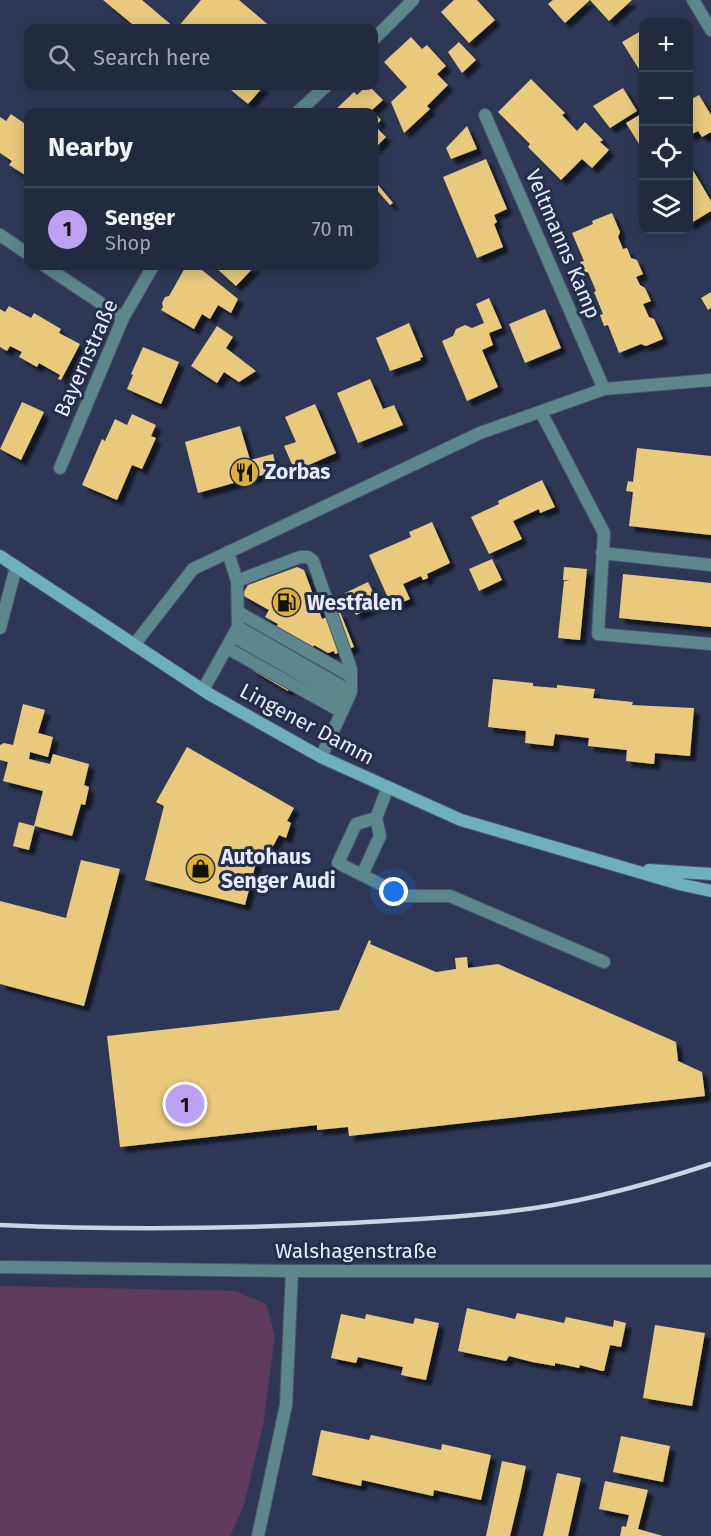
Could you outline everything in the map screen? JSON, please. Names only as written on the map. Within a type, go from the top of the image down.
[{"type":"main road","name":"Lingener Damm","points":[[0,556],[203,690],[321,757],[461,820],[711,891]]},
{"type":"main road","name":"Lingener Damm","points":[[624,868],[711,874]]},
{"type":"street","points":[[378,35],[413,0]]},
{"type":"street","points":[[693,0],[711,30]]},
{"type":"street","points":[[302,108],[322,90]]},
{"type":"street","name":"Veltmanns Kamp","points":[[485,115],[604,389]]},
{"type":"street","points":[[0,235],[24,251]]},
{"type":"street","points":[[51,270],[123,318]]},
{"type":"street","name":"Bayernstraße","points":[[60,468],[123,318],[151,270]]},
{"type":"street","points":[[134,645],[193,569],[480,433],[604,389],[711,380]]},
{"type":"street","points":[[541,412],[604,533],[598,634],[711,644]]},
{"type":"street","points":[[203,690],[236,632],[237,581],[228,552]]},
{"type":"street","points":[[602,554],[711,565]]},
{"type":"street","points":[[237,581],[300,557],[308,557],[313,561],[351,669],[346,701],[321,757]]},
{"type":"street","points":[[0,628],[16,567]]},
{"type":"street","points":[[238,612],[351,676]]},
{"type":"street","points":[[236,632],[346,701]]},
{"type":"street","points":[[227,648],[346,701]]},
{"type":"street","points":[[362,875],[380,836],[376,818],[388,787]]},
{"type":"street","points":[[376,818],[356,824],[338,863],[404,896],[450,896],[604,962]]},
{"type":"street","name":"Walshagenstraße","points":[[0,1267],[292,1271],[711,1271]]},
{"type":"street","points":[[258,1536],[286,1405],[292,1271]]},
{"type":"shaded area","points":[[0,1286],[236,1291],[266,1304],[275,1336],[263,1426],[244,1505],[230,1536],[0,1536]]},
{"type":"building","points":[[103,0],[142,0],[170,24],[132,24]]},
{"type":"building","points":[[201,0],[239,0],[267,24],[180,24]]},
{"type":"building","points":[[454,0],[477,0],[495,20],[469,43],[441,12]]},
{"type":"building","points":[[553,0],[590,0],[565,23],[548,4]]},
{"type":"building","points":[[590,0],[632,0],[609,21]]},
{"type":"building","points":[[639,32],[639,69],[622,42]]},
{"type":"building","points":[[411,37],[422,49],[427,45],[446,66],[437,74],[448,85],[427,106],[430,109],[404,133],[391,102],[407,87],[384,62]]},
{"type":"building","points":[[459,42],[476,60],[462,73],[448,52]]},
{"type":"building","points":[[531,79],[565,113],[562,115],[577,131],[585,122],[603,140],[600,142],[609,150],[592,168],[582,159],[561,180],[498,112]]},
{"type":"building","points":[[623,88],[637,111],[610,128],[593,106]]},
{"type":"building","points":[[231,90],[260,90],[248,104]]},
{"type":"building","points":[[362,90],[373,90],[383,100],[374,108],[337,108],[354,92],[357,95]]},
{"type":"building","points":[[699,95],[711,115],[711,132],[702,137],[698,131],[693,134],[693,98]]},
{"type":"building","points":[[11,114],[24,123],[24,174],[9,165],[12,161],[0,153],[0,117],[6,121]]},
{"type":"building","points":[[639,115],[639,144],[626,123]]},
{"type":"building","points":[[467,126],[477,149],[451,159],[446,148]]},
{"type":"building","points":[[378,129],[386,137],[378,145]]},
{"type":"building","points":[[486,159],[507,209],[494,215],[497,222],[494,224],[503,247],[477,258],[443,177]]},
{"type":"building","points":[[693,170],[711,201],[711,211],[693,222]]},
{"type":"building","points":[[378,185],[393,203],[390,205],[378,192]]},
{"type":"building","points":[[612,213],[620,232],[618,237],[623,249],[627,248],[631,258],[637,260],[643,274],[636,277],[640,285],[645,288],[651,301],[643,304],[649,317],[654,319],[663,339],[646,346],[641,344],[619,353],[608,325],[604,326],[600,315],[603,314],[594,292],[596,291],[588,272],[585,273],[580,262],[584,261],[572,233]]},
{"type":"building","points":[[184,270],[202,270],[238,299],[231,313],[218,305],[210,319],[202,314],[194,329],[161,310],[165,297],[169,296]]},
{"type":"building","points":[[218,270],[251,270],[236,286]]},
{"type":"building","points":[[711,292],[711,308],[708,310],[701,298]]},
{"type":"building","points":[[489,298],[502,328],[489,333],[493,345],[482,350],[498,387],[467,401],[442,341],[453,336],[456,329],[465,325],[472,328],[484,323],[476,304]]},
{"type":"building","points":[[9,306],[31,318],[34,313],[61,329],[59,333],[80,344],[61,380],[58,379],[60,375],[39,363],[37,367],[19,357],[22,352],[10,346],[7,351],[0,347],[0,309],[5,312]]},
{"type":"building","points":[[545,309],[561,348],[525,363],[509,324]]},
{"type":"building","points":[[409,323],[423,357],[420,358],[421,360],[390,371],[376,338]]},
{"type":"building","points":[[217,326],[233,337],[226,348],[256,371],[239,382],[224,372],[217,383],[191,366]]},
{"type":"building","points":[[143,347],[179,362],[161,404],[127,389]]},
{"type":"building","points":[[370,379],[383,409],[394,405],[403,425],[358,443],[337,393]]},
{"type":"building","points":[[22,402],[44,412],[21,460],[0,449]]},
{"type":"building","points":[[315,404],[336,453],[295,471],[284,446],[296,442],[285,417]]},
{"type":"building","points":[[132,414],[156,425],[151,436],[156,438],[142,469],[132,465],[117,500],[82,485],[102,439],[105,441],[115,419],[127,425]]},
{"type":"building","points":[[240,426],[250,460],[273,454],[277,471],[198,493],[185,442]]},
{"type":"building","points":[[637,448],[711,456],[711,535],[629,526],[633,492],[626,491],[628,481],[633,482]]},
{"type":"building","points":[[542,480],[555,507],[540,513],[539,509],[513,521],[522,539],[489,554],[471,517]]},
{"type":"building","points":[[432,522],[450,563],[427,574],[428,578],[423,580],[421,576],[403,584],[410,599],[392,607],[369,555],[411,537],[409,532]]},
{"type":"building","points":[[492,559],[502,580],[479,591],[469,569]]},
{"type":"building","points":[[297,567],[304,570],[322,619],[340,612],[354,647],[335,654],[334,651],[328,653],[314,645],[288,691],[252,670],[278,624],[265,617],[269,610],[242,595],[248,585]]},
{"type":"building","points":[[564,567],[587,569],[580,640],[558,638],[564,581],[571,581],[563,580]]},
{"type":"building","points":[[623,574],[711,583],[711,627],[619,618]]},
{"type":"building","points":[[368,582],[379,604],[356,615],[345,593]]},
{"type":"building","points":[[493,679],[533,683],[533,686],[557,688],[557,685],[595,689],[593,698],[633,702],[632,705],[694,708],[690,756],[655,753],[654,764],[626,761],[627,750],[588,746],[589,738],[555,734],[553,746],[525,743],[526,731],[488,727]]},
{"type":"building","points":[[23,704],[45,710],[38,733],[53,737],[48,757],[30,752],[29,759],[50,764],[53,754],[89,764],[84,785],[89,787],[85,805],[81,804],[72,836],[35,826],[29,850],[13,846],[19,822],[34,826],[43,791],[3,781],[8,762],[0,760],[0,745],[4,743],[13,745]]},
{"type":"building","points":[[187,747],[294,808],[287,821],[291,823],[286,838],[279,835],[264,863],[257,859],[245,905],[145,880],[164,806],[156,802]]},
{"type":"building","points":[[81,860],[120,869],[84,1006],[0,984],[0,901],[66,918]]},
{"type":"building","points":[[369,940],[370,944],[436,972],[456,969],[455,958],[467,957],[468,968],[498,964],[676,1042],[678,1061],[702,1072],[705,1096],[349,1136],[348,1127],[317,1130],[317,1125],[120,1147],[107,1036],[339,1010]]},
{"type":"building","points":[[467,1308],[515,1319],[517,1313],[564,1323],[566,1317],[613,1327],[614,1320],[626,1323],[621,1347],[610,1345],[604,1371],[602,1371],[580,1365],[579,1368],[555,1363],[555,1366],[509,1356],[506,1361],[458,1351]]},
{"type":"building","points":[[341,1314],[365,1319],[366,1314],[413,1324],[415,1318],[439,1323],[426,1380],[401,1375],[403,1367],[358,1357],[356,1363],[331,1358]]},
{"type":"building","points":[[655,1325],[705,1333],[692,1406],[643,1398]]},
{"type":"building","points":[[321,1430],[369,1440],[371,1435],[441,1450],[442,1444],[491,1455],[481,1500],[434,1490],[433,1496],[362,1480],[361,1486],[312,1475]]},
{"type":"building","points":[[621,1436],[670,1446],[663,1482],[613,1472]]},
{"type":"building","points":[[502,1461],[526,1466],[521,1490],[510,1536],[486,1536]]},
{"type":"building","points":[[557,1473],[581,1478],[568,1536],[543,1536]]},
{"type":"building","points":[[605,1481],[648,1490],[638,1529],[663,1536],[620,1536],[622,1526],[626,1527],[629,1515],[599,1509]]},
{"type":"railway","points":[[0,1225],[87,1228],[218,1228],[466,1216],[583,1200],[711,1164]]},
{"type":"place","name":"Zorbas","points":[[244,472]]},
{"type":"place","name":"Westfalen","points":[[286,603]]},
{"type":"place","name":"Autohaus Senger Audi","points":[[200,869]]},
{"type":"place","name":"Senger","points":[[185,1104]]}]
